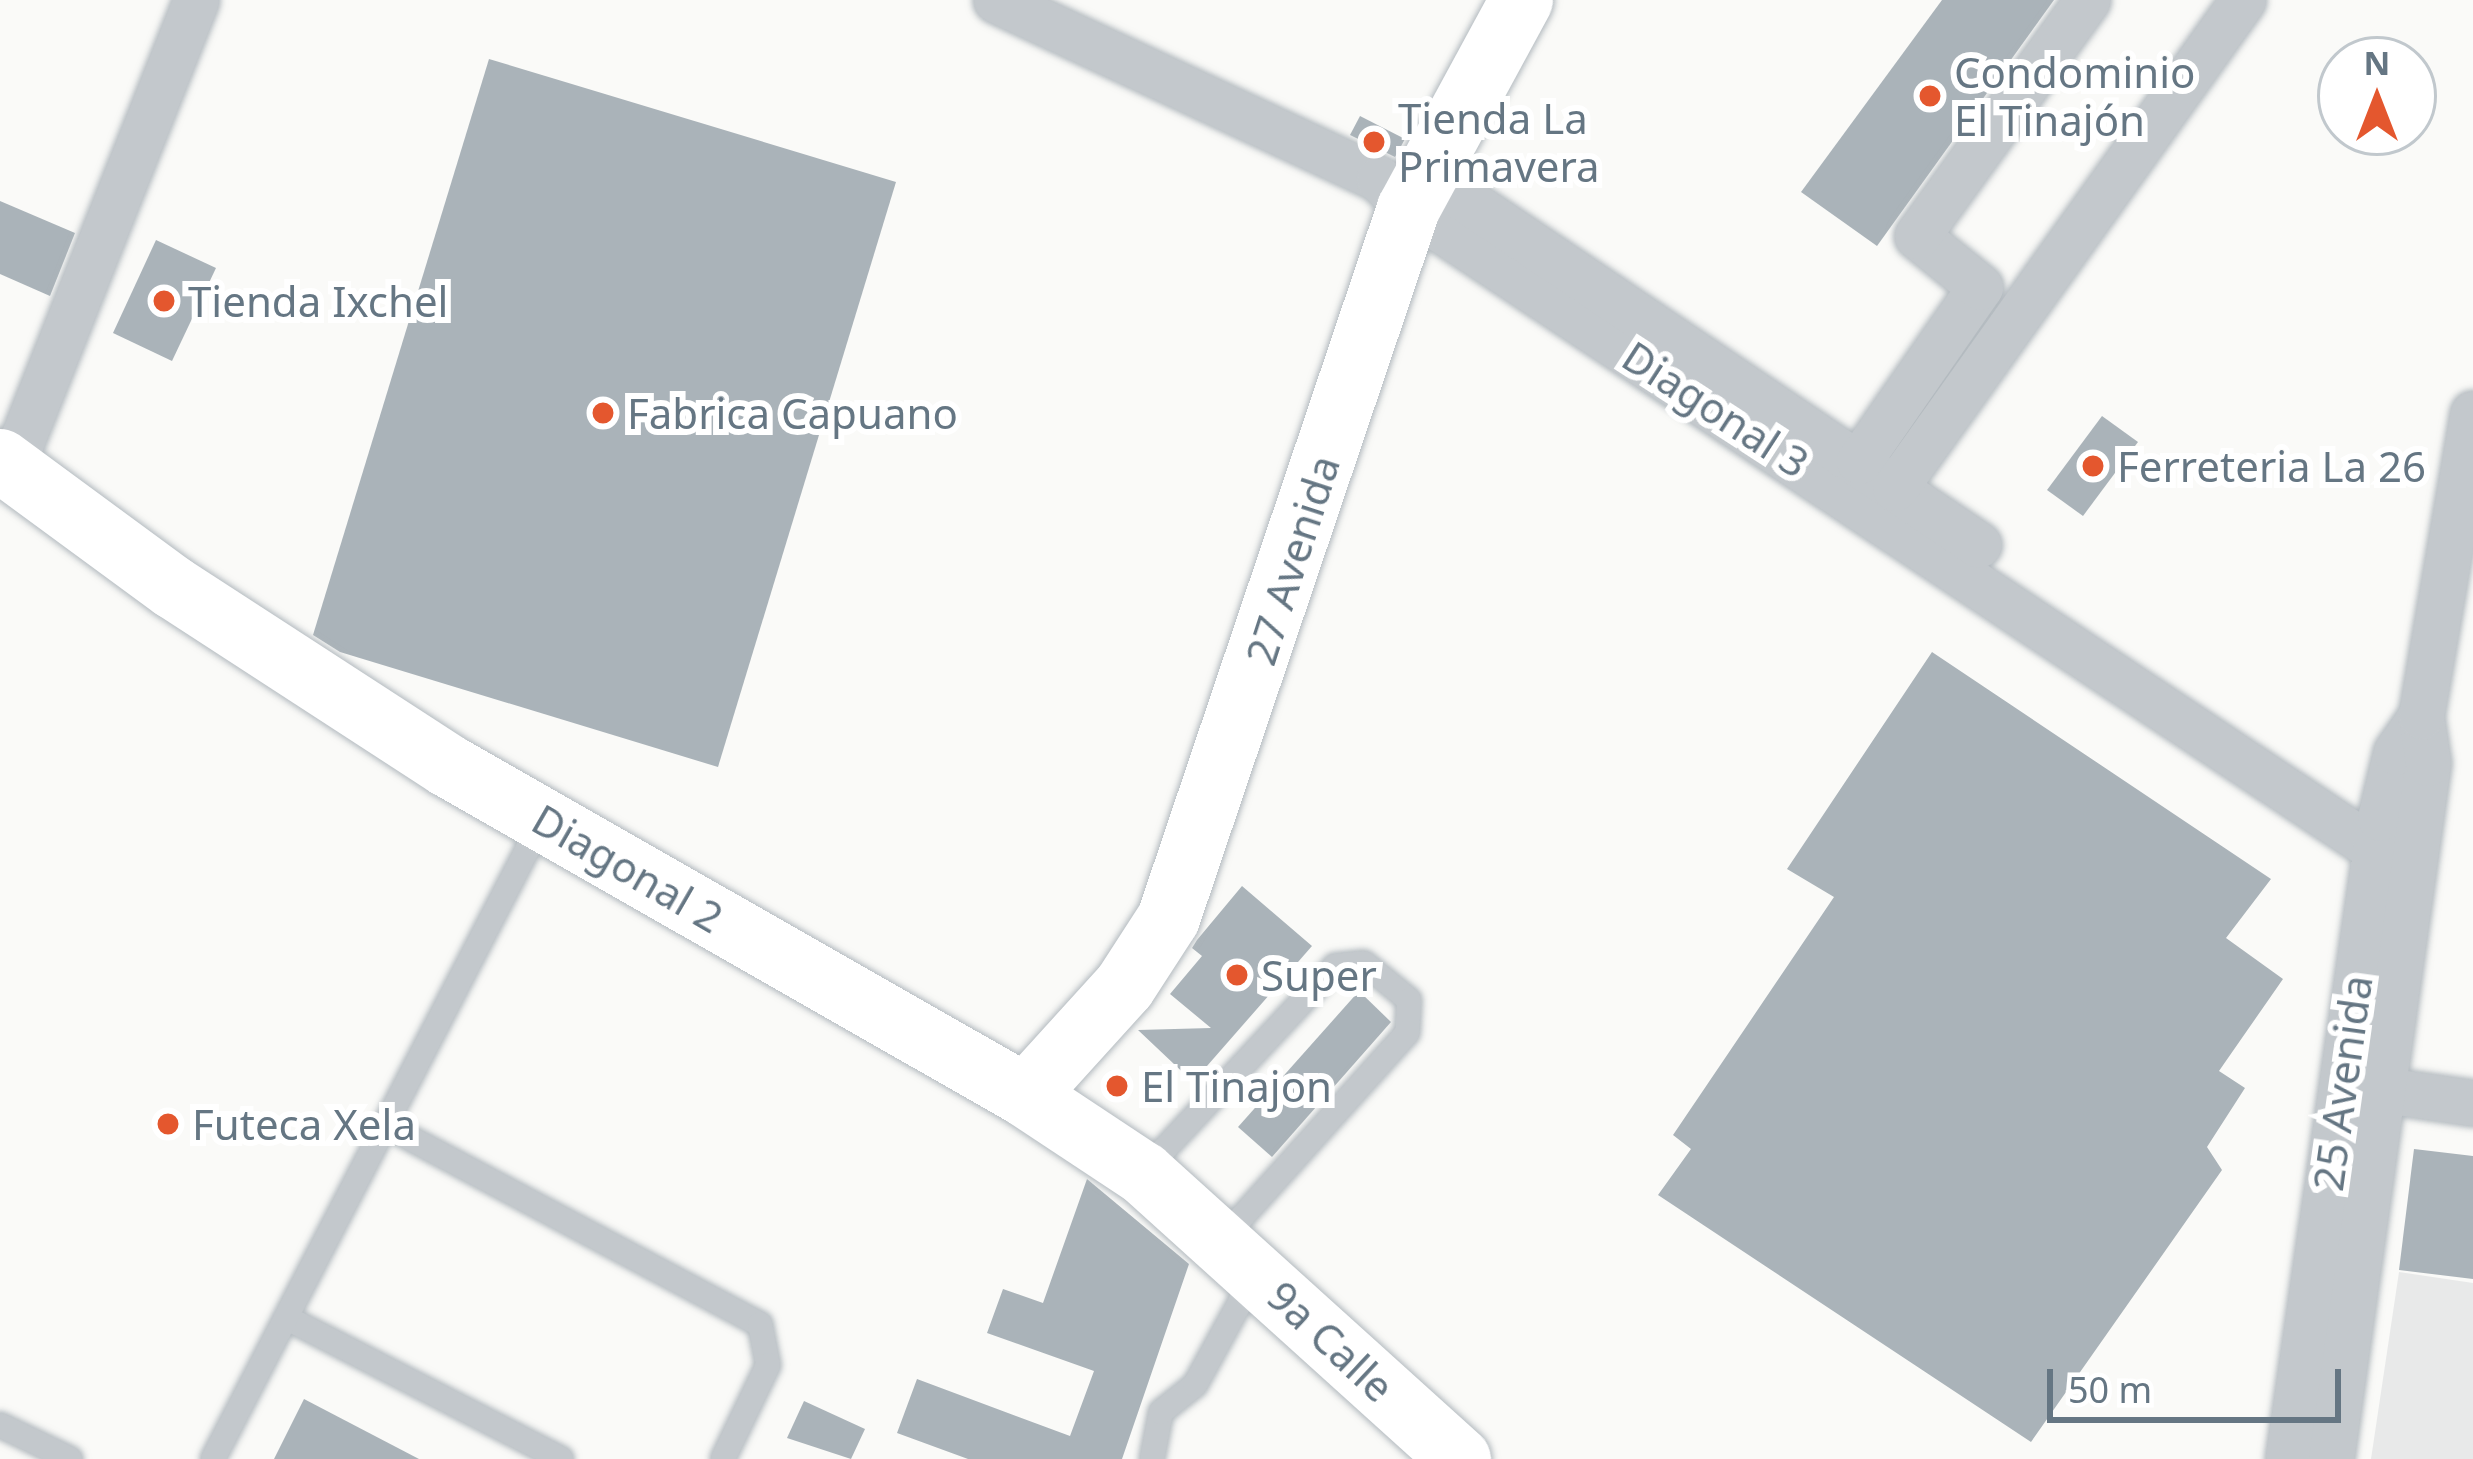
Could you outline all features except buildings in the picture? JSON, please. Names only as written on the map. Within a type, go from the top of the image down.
[{"type":"main road","name":"27 Avenida","points":[[1025,1095],[1124,986],[1168,918],[1417,191],[1521,0]]},
{"type":"main road","name":"Diagonal 2","points":[[6,464],[305,675],[544,819],[1025,1095],[1143,1174],[1238,1256]]},
{"type":"main road","name":"9a Calle","points":[[1238,1256],[1459,1459]]},
{"type":"street","points":[[6,464],[196,0]]},
{"type":"street","name":"Diagonal 3","points":[[996,0],[1417,191],[1877,474],[2397,836]]},
{"type":"street","points":[[1877,474],[1980,287],[1917,236],[2086,0]]},
{"type":"street","points":[[1877,474],[2243,0]]},
{"type":"street","name":"Diagonal 3","points":[[1417,191],[2397,836]]},
{"type":"street","name":"25 Avenida","points":[[2331,1459],[2362,1086],[2397,836],[2428,763],[2421,716],[2465,520],[2473,413]]},
{"type":"street","points":[[2362,1086],[2473,1103]]},
{"type":"street","name":"25 Avenida","points":[[2288,1459],[2362,1086]]},
{"type":"lane","points":[[213,1459],[544,819]]},
{"type":"lane","points":[[1143,1174],[1335,966],[1373,968],[1409,1000],[1412,1026],[1238,1256],[1195,1385],[1161,1412],[1153,1459]]},
{"type":"lane","points":[[389,1126],[760,1324],[768,1365],[723,1459]]},
{"type":"lane","points":[[289,1319],[561,1459]]},
{"type":"lane","points":[[0,1425],[70,1459]]},
{"type":"shaded area","points":[[2399,1272],[2473,1283],[2473,1459],[2371,1459]]},
{"type":"place","name":"Condominio El Tinajón","points":[[1930,96]]},
{"type":"place","name":"Tienda La Primavera","points":[[1374,142]]},
{"type":"place","name":"Tienda Ixchel","points":[[164,301]]},
{"type":"place","name":"Fabrica Capuano","points":[[603,413]]},
{"type":"place","name":"Ferreteria La 26","points":[[2093,466]]},
{"type":"place","name":"Super","points":[[1237,975]]},
{"type":"place","name":"El Tinajon","points":[[1117,1086]]},
{"type":"place","name":"Futeca Xela","points":[[168,1124]]}]
